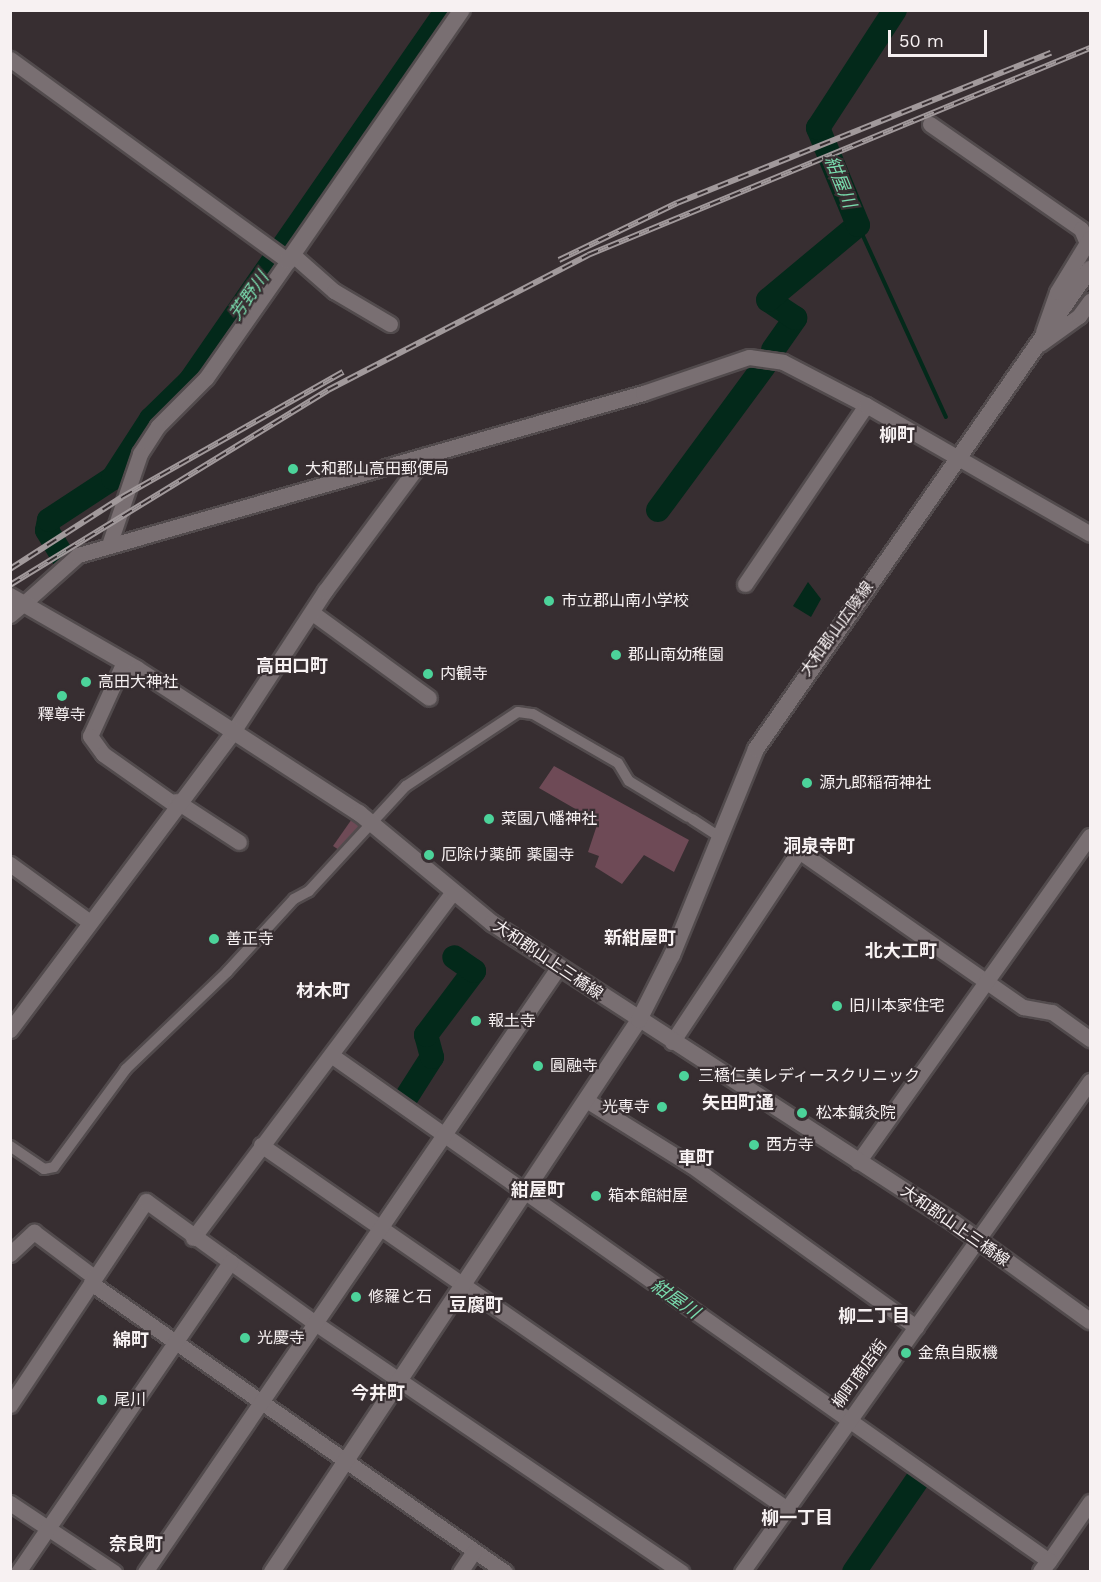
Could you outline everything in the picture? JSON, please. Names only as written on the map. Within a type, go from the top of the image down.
[{"type":"main road","points":[[290,258],[462,10]]},
{"type":"main road","name":"大和郡山広陵線","points":[[272,1572],[464,1287],[639,1020],[672,955],[717,835],[756,749],[784,704],[960,457],[1090,269]]},
{"type":"main road","name":"大和郡山上三橋線","points":[[15,605],[123,664],[372,824],[453,892],[558,968],[980,1242],[1090,1321]]},
{"type":"street","points":[[10,59],[273,250],[290,258],[334,291],[390,324]]},
{"type":"street","points":[[930,124],[1081,229],[1085,239],[1057,292],[1038,346]]},
{"type":"street","points":[[108,545],[140,454],[158,426],[206,378],[290,258]]},
{"type":"street","points":[[1038,346],[1079,316],[1090,301]]},
{"type":"street","points":[[15,605],[78,555],[426,455],[749,357],[783,362],[866,405],[960,457],[1090,534]]},
{"type":"street","points":[[745,584],[866,405]]},
{"type":"street","points":[[10,1030],[87,920],[129,872],[175,803],[232,733],[426,455]]},
{"type":"street","points":[[314,614],[429,698]]},
{"type":"street","points":[[123,664],[90,736],[103,754],[175,803],[239,842]]},
{"type":"street","points":[[10,1146],[44,1169],[54,1167],[126,1068],[340,858],[406,786],[524,711],[618,764],[629,781],[717,835]]},
{"type":"street","points":[[858,1162],[988,983],[1090,836]]},
{"type":"street","points":[[672,1042],[799,851],[1023,1007],[1052,1012],[1090,1039]]},
{"type":"street","points":[[10,864],[87,920]]},
{"type":"street","points":[[193,1238],[453,892]]},
{"type":"street","points":[[145,1572],[261,1399],[445,1137],[558,968]]},
{"type":"street","points":[[331,1055],[404,1110],[411,1108],[445,1137],[524,1194],[544,1202],[850,1418],[1045,1566],[1088,1509]]},
{"type":"street","name":"柳町商店街","points":[[742,1572],[850,1418],[980,1242],[1090,1081]]},
{"type":"street","points":[[586,1100],[692,1166],[916,1327]]},
{"type":"street","points":[[261,1145],[380,1231],[787,1509]]},
{"type":"street","points":[[10,1406],[146,1201],[193,1238],[401,1380],[660,1566],[682,1572]]},
{"type":"street","points":[[10,1254],[34,1232],[92,1280],[174,1340],[505,1572]]},
{"type":"street","points":[[18,1572],[174,1340],[230,1262]]},
{"type":"street","points":[[10,1503],[114,1572]]},
{"type":"street","points":[[460,1572],[474,1551]]},
{"type":"shaded area","points":[[808,582],[821,599],[811,617],[793,606]]},
{"type":"shaded area","points":[[554,766],[689,840],[674,872],[644,855],[622,884],[595,867],[599,856],[588,852],[598,822],[539,788]]},
{"type":"shaded area","points":[[354,816],[361,825],[339,850],[333,846]]},
{"type":"waterway","name":"芳野川","points":[[63,557],[47,530],[49,520],[113,478],[151,419],[190,381],[447,10]]},
{"type":"waterway","name":"紺屋川","points":[[773,350],[795,318],[768,300],[858,225],[818,128],[895,10]]},
{"type":"waterway","points":[[858,225],[946,417]]},
{"type":"waterway","name":"紺屋川","points":[[658,510],[764,366]]},
{"type":"waterway","name":"紺屋川","points":[[404,1101],[432,1057],[426,1035],[474,971],[454,957]]},
{"type":"waterway","name":"紺屋川","points":[[854,1572],[920,1476]]},
{"type":"railway","points":[[10,585],[328,390],[588,255],[1090,48]]},
{"type":"railway","points":[[559,260],[677,203],[1051,53]]},
{"type":"railway","points":[[10,569],[122,497],[343,372]]},
{"type":"place","name":"大和郡山高田郵便局","points":[[293,469]]},
{"type":"place","name":"市立郡山南小学校","points":[[549,601]]},
{"type":"place","name":"郡山南幼稚園","points":[[616,655]]},
{"type":"place","name":"内観寺","points":[[428,674]]},
{"type":"place","name":"高田大神社","points":[[86,682]]},
{"type":"place","name":"釋尊寺","points":[[62,696]]},
{"type":"place","name":"源九郎稲荷神社","points":[[807,783]]},
{"type":"place","name":"菜園八幡神社","points":[[489,819]]},
{"type":"place","name":"厄除け薬師 薬園寺","points":[[429,855]]},
{"type":"place","name":"善正寺","points":[[214,939]]},
{"type":"place","name":"旧川本家住宅","points":[[837,1006]]},
{"type":"place","name":"報土寺","points":[[476,1021]]},
{"type":"place","name":"圓融寺","points":[[538,1066]]},
{"type":"place","name":"三橋仁美レディースクリニック","points":[[684,1076]]},
{"type":"place","name":"光専寺","points":[[662,1107]]},
{"type":"place","name":"松本鍼灸院","points":[[802,1113]]},
{"type":"place","name":"西方寺","points":[[754,1145]]},
{"type":"place","name":"箱本館紺屋","points":[[596,1196]]},
{"type":"place","name":"修羅と石","points":[[356,1297]]},
{"type":"place","name":"光慶寺","points":[[245,1338]]},
{"type":"place","name":"金魚自販機","points":[[906,1353]]},
{"type":"place","name":"尾川","points":[[102,1400]]},
{"type":"district","name":"柳町","points":[[897,435]]},
{"type":"district","name":"高田口町","points":[[292,666]]},
{"type":"district","name":"洞泉寺町","points":[[819,846]]},
{"type":"district","name":"新紺屋町","points":[[640,938]]},
{"type":"district","name":"北大工町","points":[[901,951]]},
{"type":"district","name":"材木町","points":[[323,991]]},
{"type":"district","name":"矢田町通","points":[[738,1103]]},
{"type":"district","name":"車町","points":[[696,1158]]},
{"type":"district","name":"紺屋町","points":[[538,1190]]},
{"type":"district","name":"豆腐町","points":[[476,1305]]},
{"type":"district","name":"柳二丁目","points":[[874,1316]]},
{"type":"district","name":"綿町","points":[[131,1340]]},
{"type":"district","name":"今井町","points":[[378,1393]]},
{"type":"district","name":"柳一丁目","points":[[797,1518]]},
{"type":"district","name":"奈良町","points":[[136,1544]]}]
